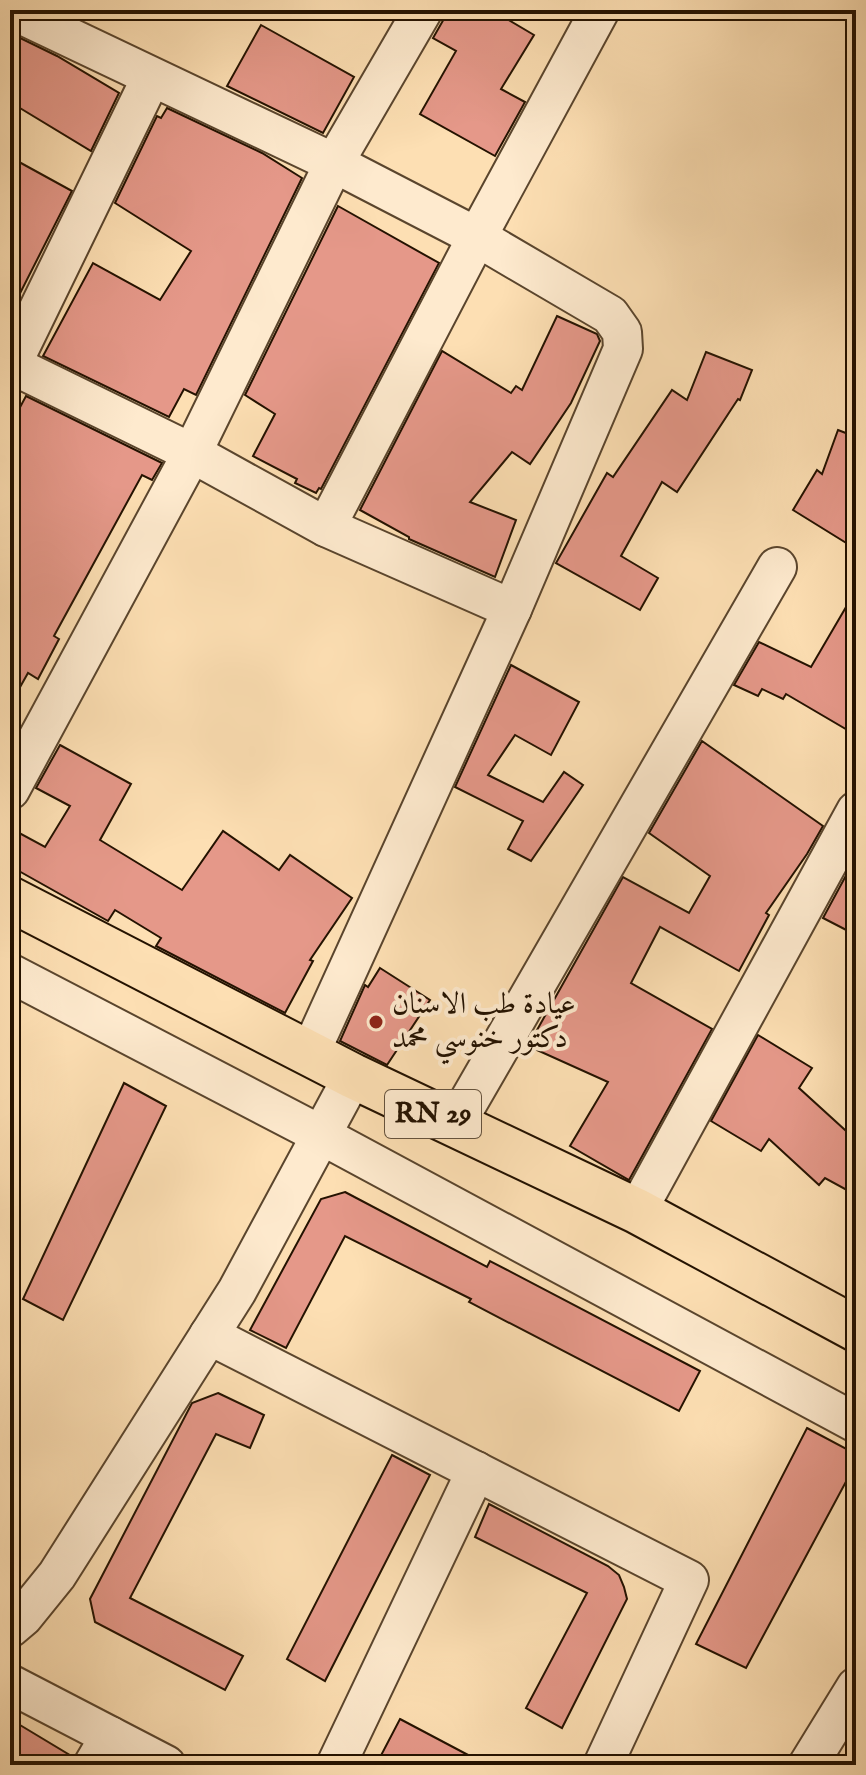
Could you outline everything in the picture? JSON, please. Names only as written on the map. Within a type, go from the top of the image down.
[{"type":"main road","name":"RN 29","points":[[10,899],[353,1076],[637,1211],[856,1329]]},
{"type":"street","points":[[12,10],[334,163],[477,237],[610,315],[622,332],[623,349],[512,609],[310,1053]]},
{"type":"street","points":[[10,790],[192,453],[334,163],[423,10]]},
{"type":"street","points":[[326,527],[600,10]]},
{"type":"street","points":[[151,78],[11,366],[192,453],[326,527],[512,609]]},
{"type":"street","points":[[455,1125],[777,567]]},
{"type":"street","points":[[637,1211],[856,811]]},
{"type":"street","points":[[10,973],[321,1135],[856,1423]]},
{"type":"street","points":[[10,1628],[23,1617],[57,1575],[237,1291],[353,1076]]},
{"type":"street","points":[[209,1335],[689,1580],[603,1765]]},
{"type":"street","points":[[336,1765],[476,1471]]},
{"type":"street","points":[[10,1684],[102,1750],[166,1765]]},
{"type":"street","points":[[808,1765],[856,1687]]},
{"type":"building","points":[[449,10],[512,10],[507,19],[534,35],[501,89],[525,102],[495,156],[420,114],[456,51],[433,38]]},
{"type":"building","points":[[261,25],[354,77],[323,133],[227,86]]},
{"type":"building","points":[[10,33],[57,56],[119,93],[91,151],[10,102]]},
{"type":"building","points":[[167,108],[262,153],[302,178],[196,395],[184,389],[169,417],[43,356],[93,263],[160,300],[191,251],[115,203],[157,116],[161,118]]},
{"type":"building","points":[[10,157],[72,191],[10,313]]},
{"type":"building","points":[[338,206],[439,263],[321,489],[316,493],[295,483],[297,479],[253,456],[275,414],[245,395]]},
{"type":"building","points":[[557,316],[597,334],[600,341],[571,403],[530,464],[512,452],[470,502],[516,520],[495,577],[409,539],[360,510],[442,351],[511,393],[516,386],[522,390]]},
{"type":"building","points":[[706,352],[752,370],[740,400],[677,492],[662,482],[621,556],[658,578],[640,610],[556,563],[607,473],[613,477],[672,390],[687,400]]},
{"type":"building","points":[[26,396],[162,463],[152,480],[142,475],[54,636],[59,639],[38,679],[28,673],[10,705],[10,426]]},
{"type":"building","points":[[838,430],[856,437],[856,549],[793,510],[817,470],[822,474]]},
{"type":"building","points":[[856,590],[856,735],[786,694],[783,699],[762,689],[758,696],[734,685],[759,642],[811,667]]},
{"type":"building","points":[[511,665],[579,702],[551,755],[515,735],[488,775],[543,802],[564,772],[583,785],[531,861],[508,849],[523,821],[455,787]]},
{"type":"building","points":[[702,741],[823,826],[766,913],[769,915],[739,971],[660,927],[631,983],[712,1029],[629,1180],[570,1146],[608,1082],[528,1046],[623,877],[689,913],[710,876],[649,833]]},
{"type":"building","points":[[60,745],[131,784],[100,840],[182,890],[223,831],[279,870],[290,855],[352,898],[310,960],[313,961],[285,1013],[156,946],[161,938],[115,910],[108,921],[10,866],[10,828],[45,847],[70,806],[36,788]]},
{"type":"building","points":[[856,857],[856,935],[823,918]]},
{"type":"building","name":"عيادة طب الاسنان دكتور خنوسي محمد","points":[[380,968],[430,1000],[387,1065],[340,1041],[365,985],[368,987]]},
{"type":"building","points":[[758,1035],[812,1068],[799,1088],[856,1140],[856,1195],[825,1178],[819,1185],[769,1139],[761,1151],[711,1121]]},
{"type":"building","points":[[124,1083],[166,1106],[63,1320],[23,1299]]},
{"type":"building","points":[[345,1192],[487,1267],[490,1261],[700,1371],[679,1411],[469,1302],[471,1299],[345,1236],[286,1348],[250,1330],[321,1199]]},
{"type":"building","points":[[218,1393],[264,1415],[250,1448],[216,1434],[130,1598],[243,1656],[225,1690],[95,1622],[90,1599],[192,1403]]},
{"type":"building","points":[[807,1428],[856,1454],[856,1463],[746,1668],[696,1644]]},
{"type":"building","points":[[392,1455],[430,1475],[325,1681],[287,1659]]},
{"type":"building","points":[[489,1504],[608,1566],[619,1575],[624,1587],[627,1599],[562,1728],[526,1708],[587,1593],[475,1537]]},
{"type":"building","points":[[10,1719],[73,1757],[71,1765],[10,1765]]},
{"type":"building","points":[[400,1719],[487,1765],[376,1765]]},
{"type":"place","name":"عيادة طب الاسنان دكتور خنوسي محمد","points":[[376,1022]]}]
